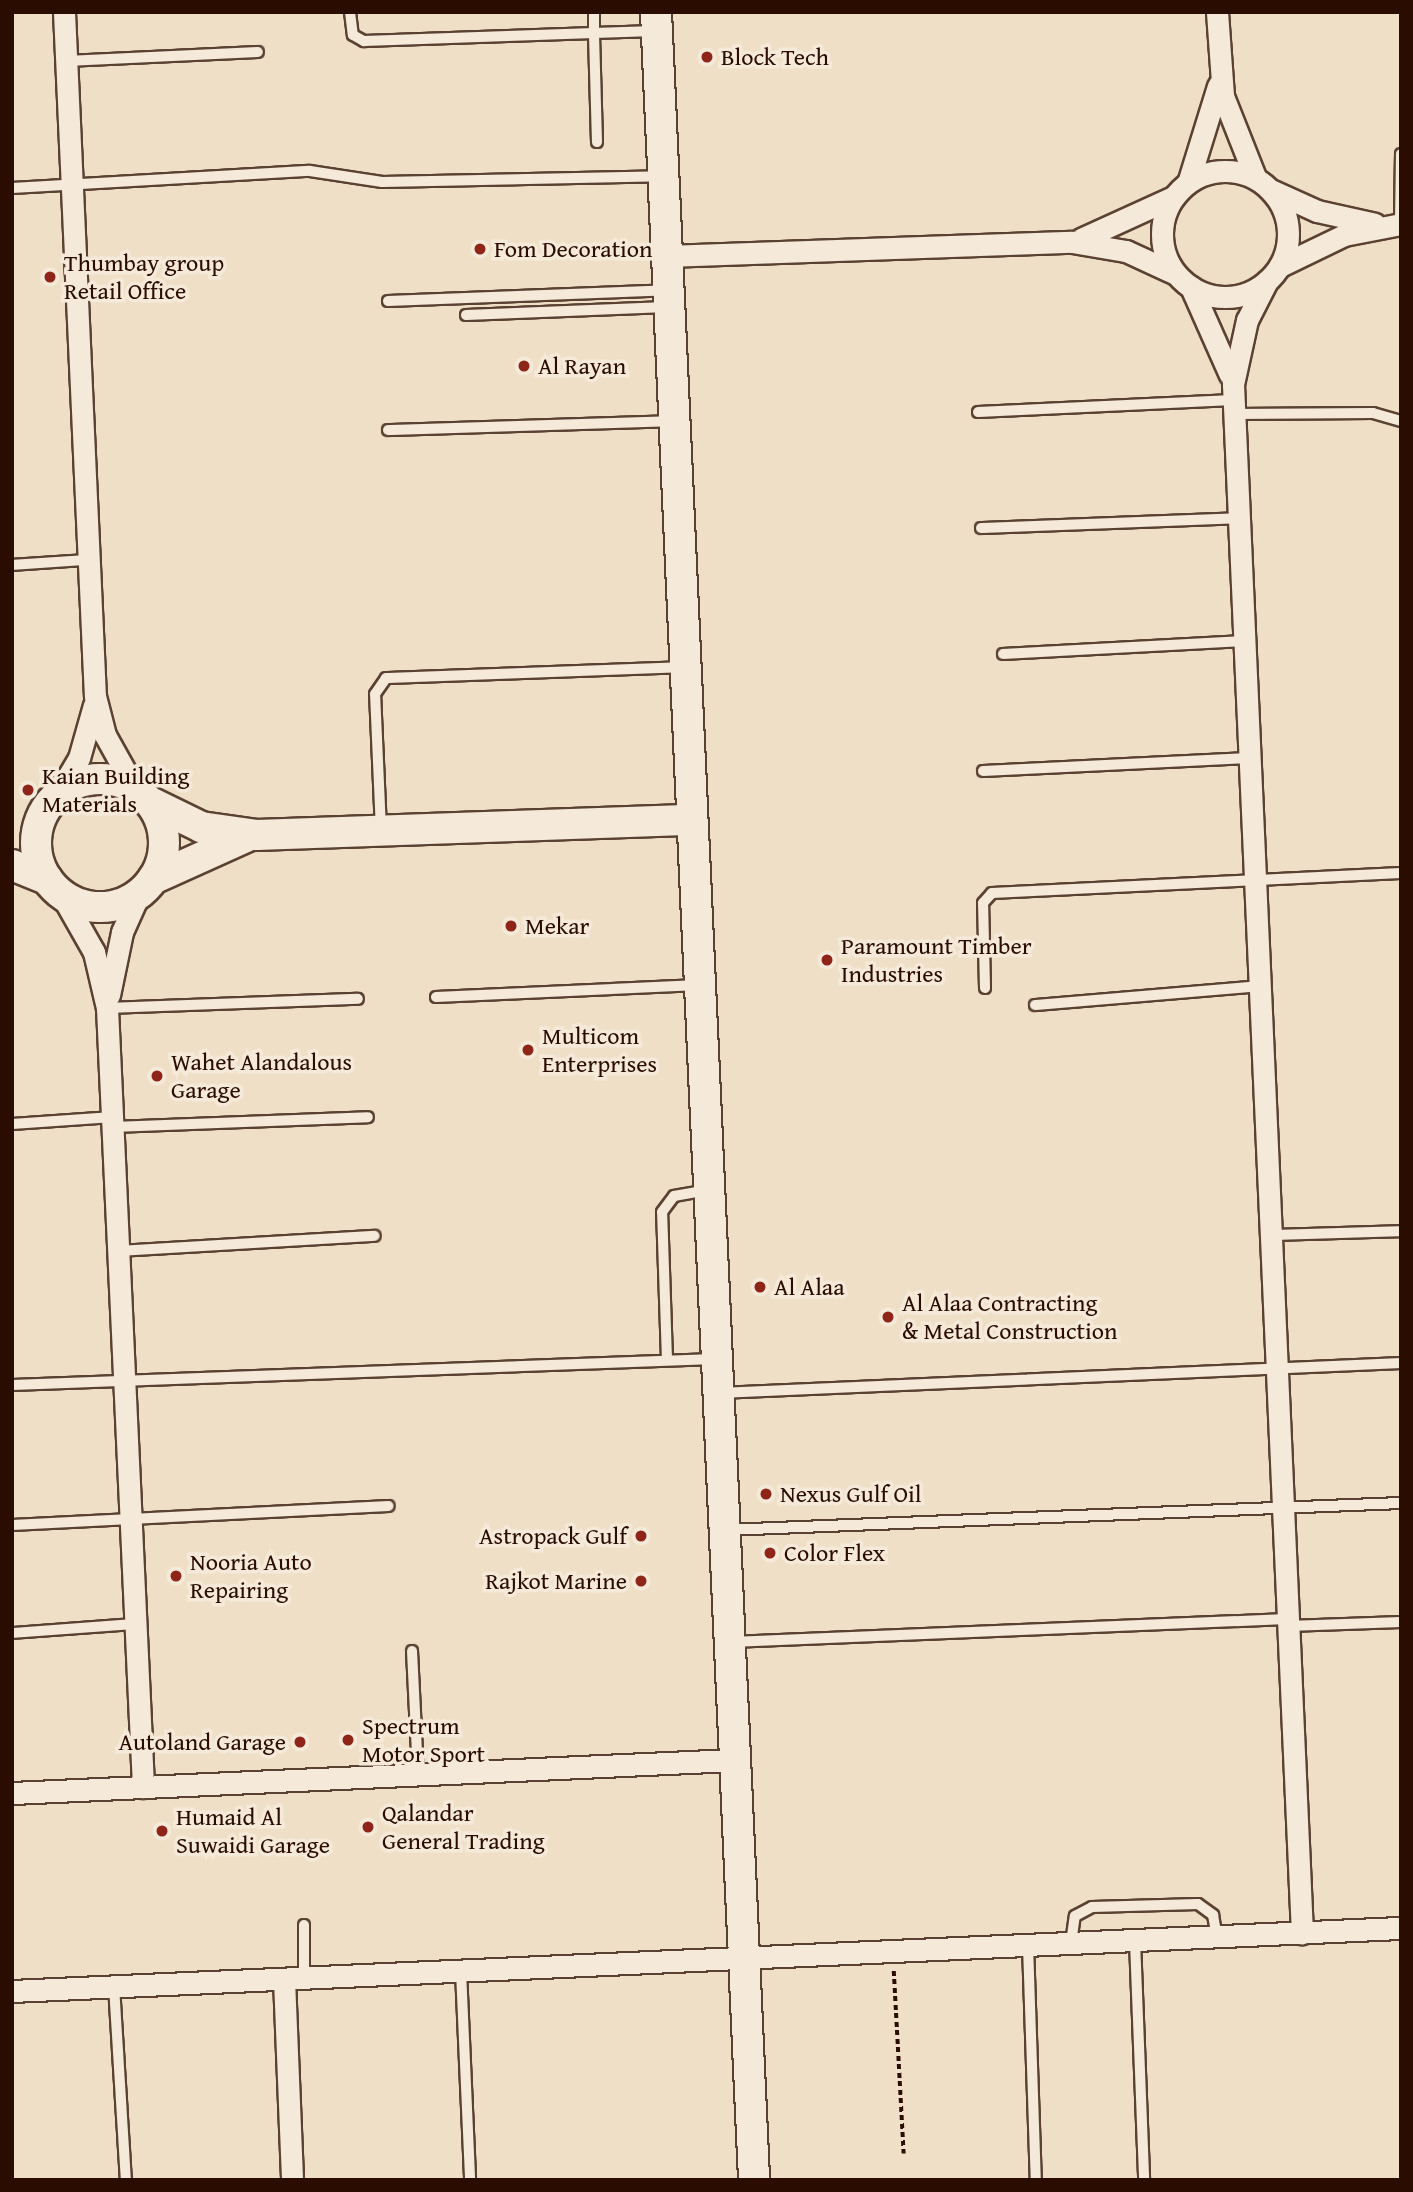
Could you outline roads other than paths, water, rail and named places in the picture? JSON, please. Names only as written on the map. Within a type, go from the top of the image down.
[{"type":"street","points":[[64,12],[86,560],[95,696],[105,735],[142,795],[164,840],[146,887],[121,932],[107,1008]]},
{"type":"street","points":[[1217,12],[1219,74],[1212,119],[1180,190],[1162,244],[1216,333],[1233,399],[1301,1933]]},
{"type":"street","points":[[656,22],[754,2180]]},
{"type":"street","points":[[1219,74],[1236,138],[1287,218],[1274,273],[1244,330],[1233,399]]},
{"type":"street","points":[[1072,242],[1114,229],[1220,170],[1263,183],[1317,211],[1397,225]]},
{"type":"street","points":[[666,256],[1072,242],[1126,251],[1183,280],[1230,296],[1333,239],[1397,225]]},
{"type":"street","points":[[95,696],[79,758],[51,803],[36,846],[54,887],[94,952],[107,1008],[143,1787]]},
{"type":"street","points":[[12,830],[51,803],[103,779],[142,795],[201,827],[257,835],[692,820]]},
{"type":"street","points":[[12,865],[92,906],[146,887],[203,852],[257,835]]},
{"type":"street","points":[[12,1793],[734,1760]]},
{"type":"street","points":[[12,1991],[1401,1928]]},
{"type":"street","points":[[292,2180],[294,1978]]},
{"type":"lane","points":[[350,12],[351,31],[360,40],[594,33],[656,22]]},
{"type":"lane","points":[[594,12],[597,142]]},
{"type":"lane","points":[[66,61],[258,52]]},
{"type":"lane","points":[[1397,225],[1401,154]]},
{"type":"lane","points":[[12,188],[319,171],[382,182],[663,176]]},
{"type":"lane","points":[[387,301],[668,299]]},
{"type":"lane","points":[[467,315],[668,299]]},
{"type":"lane","points":[[978,412],[1233,399],[1373,413],[1401,421]]},
{"type":"lane","points":[[388,430],[674,421]]},
{"type":"lane","points":[[981,528],[1239,518]]},
{"type":"lane","points":[[12,565],[86,560]]},
{"type":"lane","points":[[1003,654],[1244,641]]},
{"type":"lane","points":[[382,830],[375,694],[386,678],[685,666]]},
{"type":"lane","points":[[983,771],[1249,758]]},
{"type":"lane","points":[[985,988],[982,907],[989,894],[1401,873]]},
{"type":"lane","points":[[436,998],[699,985]]},
{"type":"lane","points":[[1035,1005],[1259,986]]},
{"type":"lane","points":[[107,1008],[358,999]]},
{"type":"lane","points":[[12,1124],[368,1117]]},
{"type":"lane","points":[[667,1360],[662,1212],[674,1196],[708,1190]]},
{"type":"lane","points":[[1270,1235],[1401,1231]]},
{"type":"lane","points":[[119,1251],[376,1236]]},
{"type":"lane","points":[[12,1385],[715,1359]]},
{"type":"lane","points":[[717,1393],[1401,1363]]},
{"type":"lane","points":[[723,1530],[1401,1503]]},
{"type":"lane","points":[[12,1525],[389,1506]]},
{"type":"lane","points":[[728,1642],[1288,1623],[1401,1622]]},
{"type":"lane","points":[[12,1633],[136,1625]]},
{"type":"lane","points":[[412,1651],[418,1774]]},
{"type":"lane","points":[[1070,1943],[1080,1911],[1141,1905],[1203,1906],[1216,1921],[1217,1937]]},
{"type":"lane","points":[[294,1978],[304,1925]]},
{"type":"lane","points":[[1135,1941],[1144,2180]]},
{"type":"lane","points":[[1028,1945],[1036,2180]]},
{"type":"lane","points":[[461,1971],[470,2180]]},
{"type":"lane","points":[[114,1986],[126,2180]]},
{"type":"place","name":"Block Tech","points":[[707,57]]},
{"type":"place","name":"Fom Decoration","points":[[480,249]]},
{"type":"place","name":"Thumbay group Retail Office","points":[[50,277]]},
{"type":"place","name":"Al Rayan","points":[[524,366]]},
{"type":"place","name":"Kaian Building Materials","points":[[28,790]]},
{"type":"place","name":"Mekar","points":[[511,926]]},
{"type":"place","name":"Paramount Timber Industries","points":[[827,960]]},
{"type":"place","name":"Multicom Enterprises","points":[[528,1050]]},
{"type":"place","name":"Wahet Alandalous Garage","points":[[157,1076]]},
{"type":"place","name":"Al Alaa","points":[[760,1287]]},
{"type":"place","name":"Al Alaa Contracting & Metal Construction","points":[[888,1317]]},
{"type":"place","name":"Nexus Gulf Oil","points":[[766,1494]]},
{"type":"place","name":"Astropack Gulf","points":[[641,1536]]},
{"type":"place","name":"Color Flex","points":[[770,1553]]},
{"type":"place","name":"Nooria Auto Repairing","points":[[176,1576]]},
{"type":"place","name":"Rajkot Marine","points":[[641,1581]]},
{"type":"place","name":"Spectrum Motor Sport","points":[[348,1740]]},
{"type":"place","name":"Autoland Garage","points":[[300,1742]]},
{"type":"place","name":"Qalandar General Trading","points":[[368,1827]]},
{"type":"place","name":"Humaid Al Suwaidi Garage","points":[[162,1831]]}]
